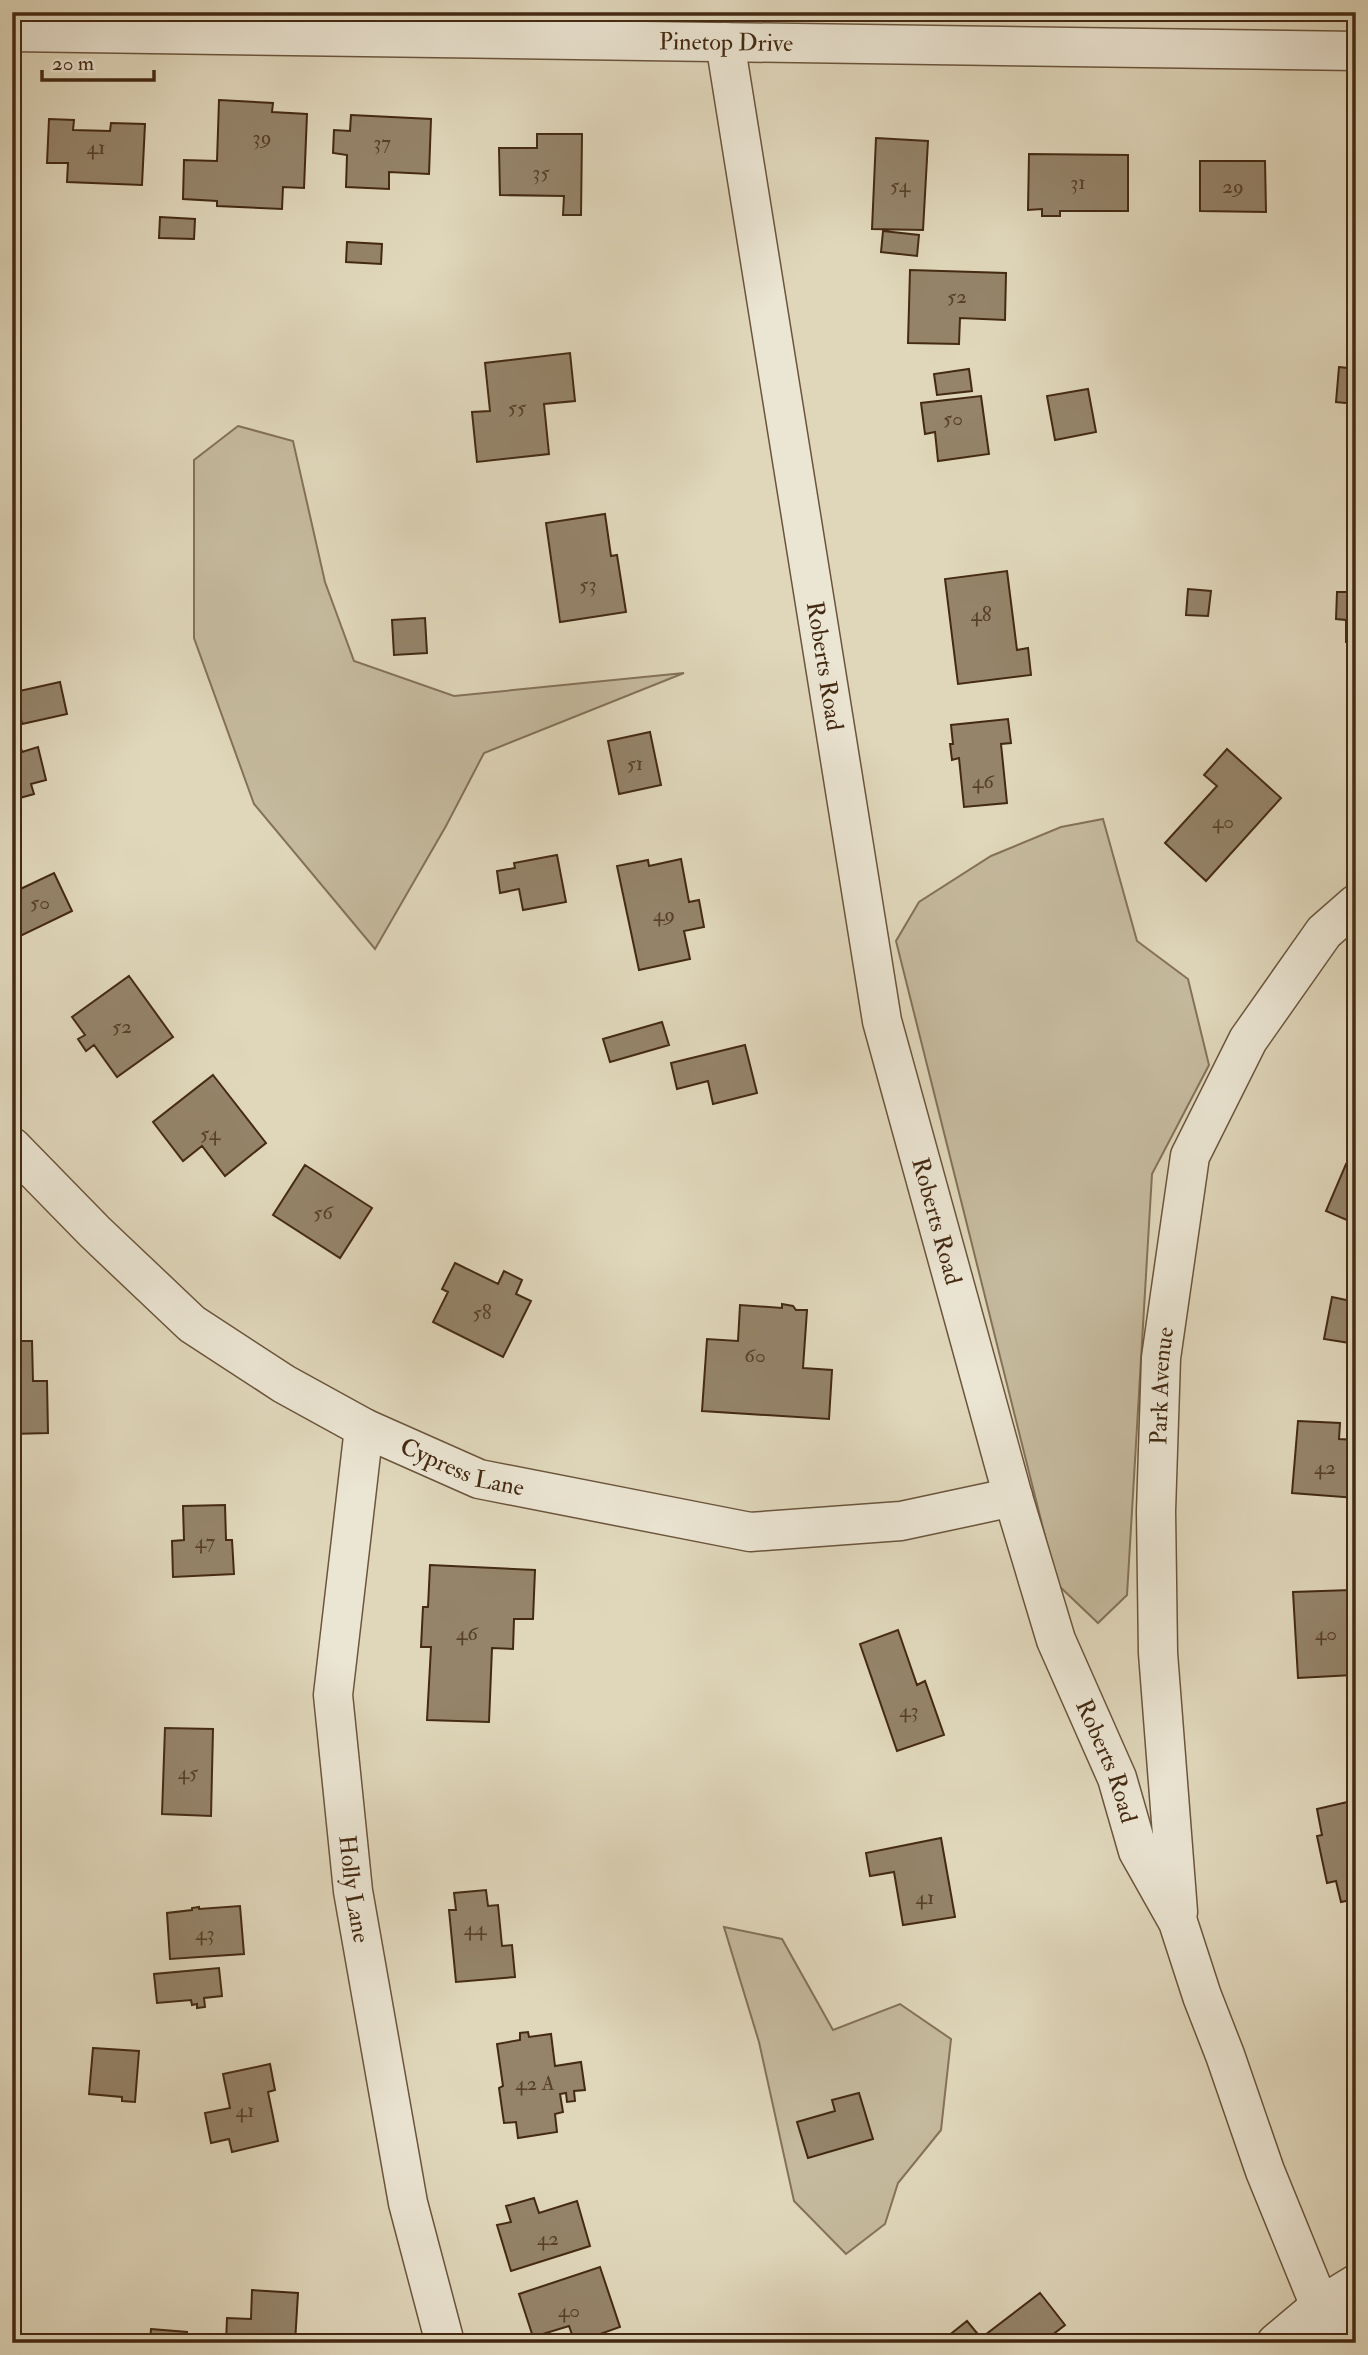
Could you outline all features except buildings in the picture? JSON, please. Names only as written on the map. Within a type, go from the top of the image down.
[{"type":"street","name":"Pinetop Drive","points":[[12,32],[1356,51]]},
{"type":"street","name":"Roberts Road","points":[[725,43],[882,1021],[1013,1497],[1056,1640],[1117,1778],[1138,1851],[1178,1922],[1265,2171],[1320,2306],[1347,2343]]},
{"type":"street","name":"Park Avenue","points":[[1178,1922],[1158,1653],[1156,1511],[1161,1358],[1191,1156],[1248,1040],[1324,932],[1356,904]]},
{"type":"street","name":"Cypress Lane","points":[[12,1147],[94,1233],[192,1324],[284,1384],[364,1428],[479,1479],[751,1532],[901,1521],[1013,1497]]},
{"type":"street","name":"Holly Lane","points":[[364,1428],[333,1695],[353,1891],[408,2203],[445,2343]]},
{"type":"street","points":[[1276,2343],[1320,2306],[1356,2284]]},
{"type":"shaded area","points":[[238,426],[293,441],[325,582],[354,661],[454,696],[684,673],[484,753],[446,826],[375,949],[254,804],[194,638],[194,460]]},
{"type":"shaded area","points":[[1103,819],[1137,941],[1188,979],[1209,1065],[1152,1174],[1127,1595],[1098,1623],[1057,1584],[896,941],[919,902],[991,856],[1061,827]]},
{"type":"shaded area","points":[[724,1927],[782,1939],[833,2030],[900,2004],[951,2039],[941,2130],[898,2183],[885,2224],[846,2254],[794,2201],[759,2042]]}]
